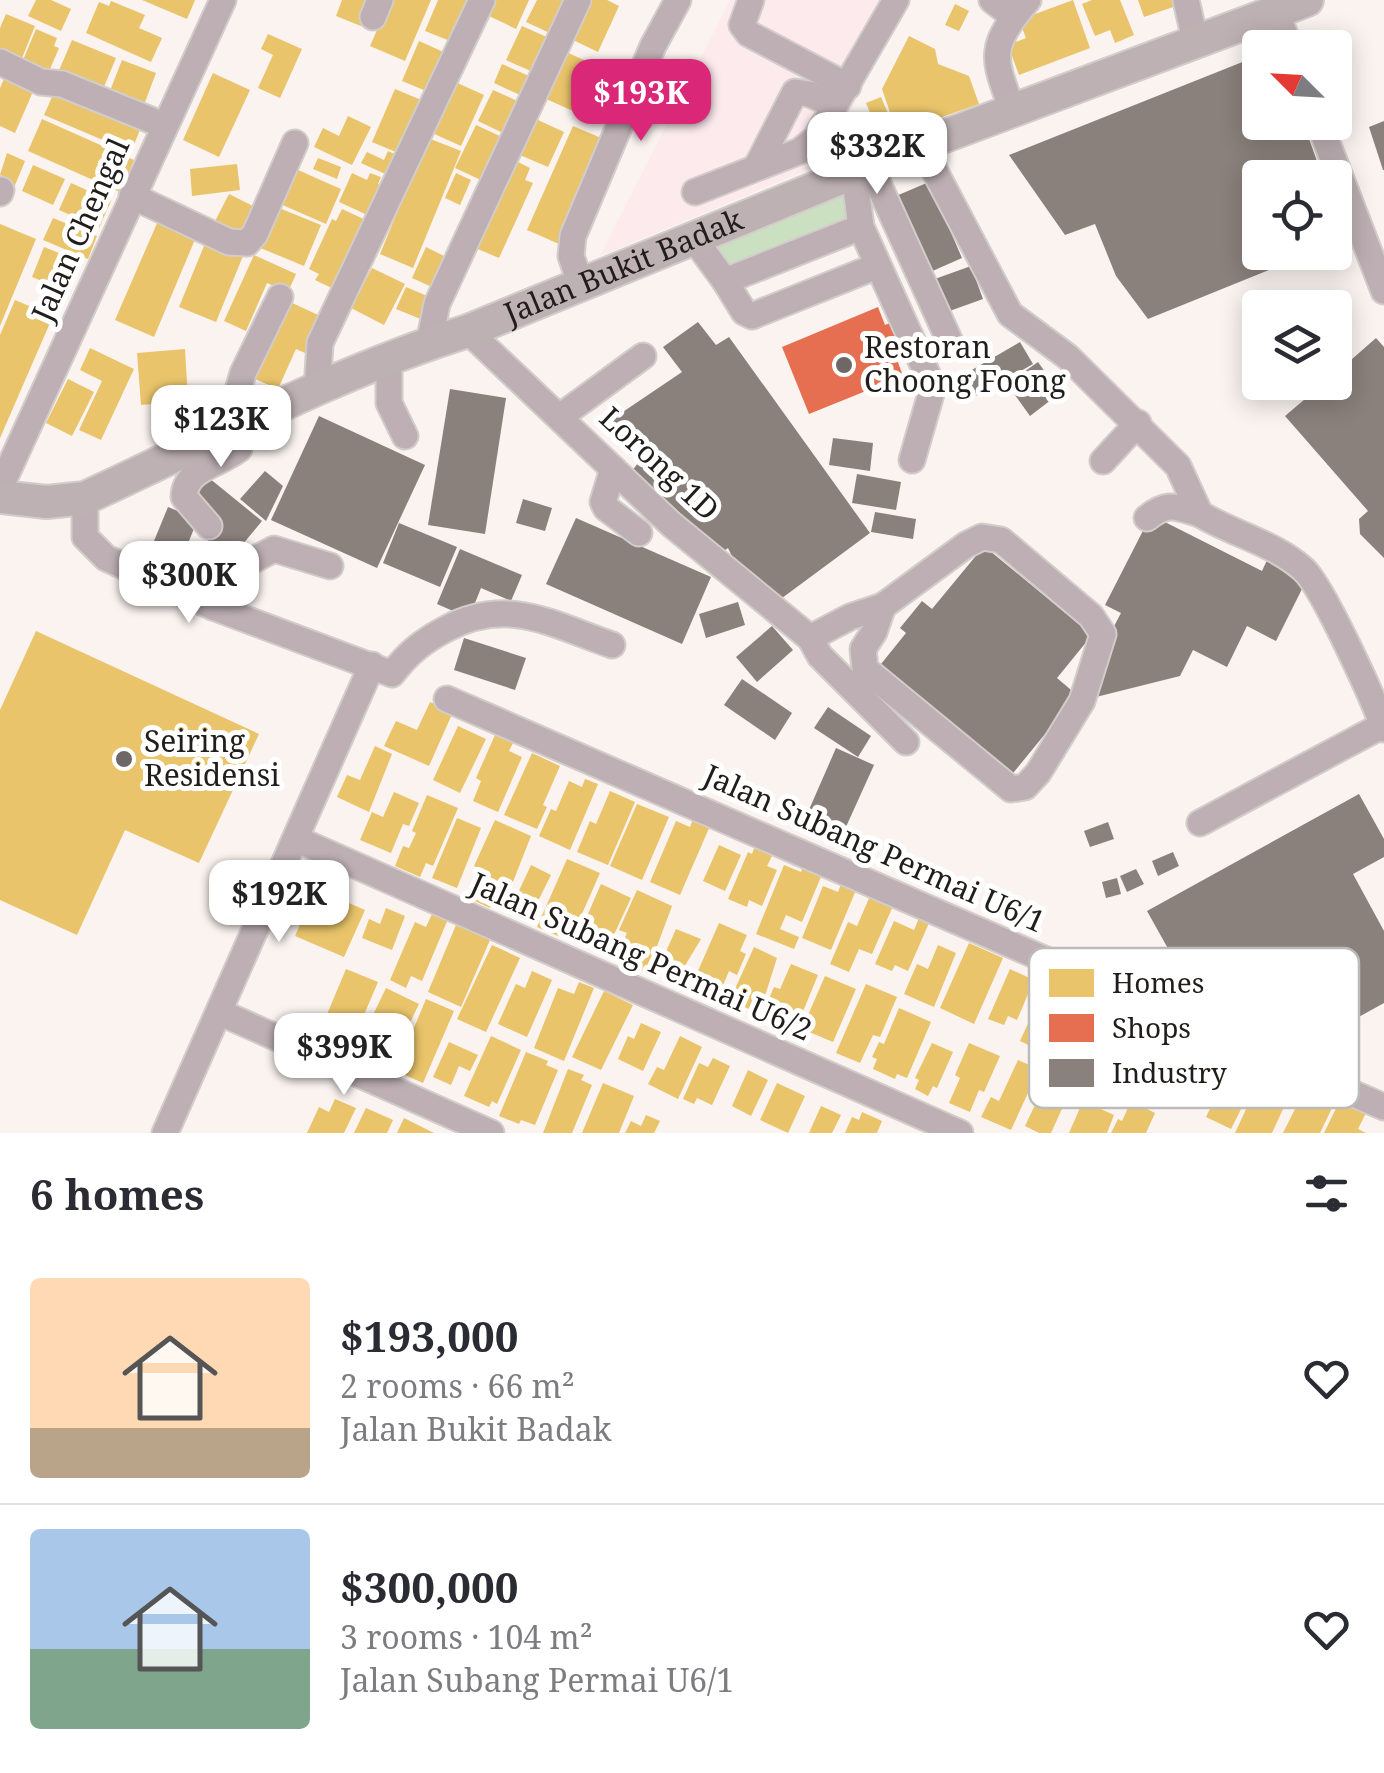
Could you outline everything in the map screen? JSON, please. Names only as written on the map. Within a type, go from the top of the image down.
[{"type":"main road","name":"Jalan Bukit Badak","points":[[0,496],[46,502],[84,498],[429,343],[921,145],[1307,0]]},
{"type":"street","name":"Jalan Chengal","points":[[0,488],[222,0]]},
{"type":"street","points":[[318,390],[320,343],[482,0]]},
{"type":"street","points":[[429,343],[436,304],[578,0]]},
{"type":"street","points":[[580,282],[570,256],[573,236],[653,46],[678,0]]},
{"type":"street","points":[[751,0],[742,25],[749,34],[842,96]]},
{"type":"street","points":[[695,192],[800,151],[816,138],[896,0]]},
{"type":"street","points":[[992,0],[1021,8],[998,44],[995,62],[1013,112]]},
{"type":"street","points":[[1186,0],[1196,44]]},
{"type":"street","points":[[1276,12],[1283,30]]},
{"type":"street","points":[[1,66],[40,82],[62,84],[164,125]]},
{"type":"street","points":[[758,166],[796,92],[842,96]]},
{"type":"street","points":[[1326,140],[1384,291]]},
{"type":"street","points":[[132,196],[229,242],[247,243],[255,234],[295,144]]},
{"type":"street","points":[[921,145],[1010,314],[1068,357],[1138,423],[1178,466],[1200,514]]},
{"type":"street","points":[[800,151],[814,188]]},
{"type":"street","points":[[862,169],[861,227],[932,387],[912,460]]},
{"type":"street","points":[[862,169],[950,344]]},
{"type":"street","points":[[725,281],[861,227]]},
{"type":"street","points":[[692,236],[744,312],[752,316],[876,266]]},
{"type":"street","points":[[209,526],[184,497],[184,486],[189,477],[238,450],[237,394],[243,373],[280,298]]},
{"type":"street","name":"Lorong 1D","points":[[468,330],[672,524],[810,638],[820,656],[906,742]]},
{"type":"street","points":[[561,416],[643,356]]},
{"type":"street","points":[[389,360],[389,403],[405,436]]},
{"type":"street","points":[[1103,461],[1138,423]]},
{"type":"street","points":[[612,469],[603,502],[639,533]]},
{"type":"street","points":[[84,498],[85,537],[94,550],[212,607],[382,669]]},
{"type":"street","points":[[1147,518],[1160,507],[1174,506],[1200,514],[1282,554],[1306,571],[1375,703],[1383,727],[1200,823]]},
{"type":"street","points":[[810,638],[882,606],[966,544],[982,537],[1001,540],[1090,616],[1103,634],[1082,701],[1038,773],[1025,787],[1011,789],[864,668],[863,649],[874,632],[882,606]]},
{"type":"street","points":[[212,607],[236,569],[274,549],[330,566]]},
{"type":"street","points":[[164,1133],[296,840],[382,669],[465,619],[490,612],[525,615],[612,645]]},
{"type":"street","name":"Jalan Subang Permai U6/1","points":[[448,699],[1029,952]]},
{"type":"street","name":"Jalan Subang Permai U6/2","points":[[296,840],[960,1133]]},
{"type":"street","points":[[219,1012],[491,1133]]},
{"type":"street","name":"Jalan Subang Permai U6/1","points":[[1359,1096],[1384,1107]]},
{"type":"shaded area","points":[[730,0],[907,0],[824,163],[600,256]]},
{"type":"green space","points":[[850,188],[856,225],[723,274],[709,240]]},
{"type":"building: Homes","points":[[36,0],[51,0],[71,9],[61,31],[28,16]]},
{"type":"building: Homes","points":[[142,0],[195,0],[187,19]]},
{"type":"building: Homes","points":[[342,0],[377,0],[366,28],[336,16]]},
{"type":"building: Homes","points":[[390,0],[431,0],[405,61],[370,46]]},
{"type":"building: Homes","points":[[438,0],[473,0],[455,43],[425,31]]},
{"type":"building: Homes","points":[[494,0],[529,0],[516,29],[487,15]]},
{"type":"building: Homes","points":[[537,0],[570,0],[554,35],[526,22]]},
{"type":"building: Homes","points":[[590,0],[607,0],[619,6],[598,52],[571,39]]},
{"type":"building: Homes","points":[[1073,0],[1090,48],[1019,75],[1008,45],[1026,38],[1019,20]]},
{"type":"building: Homes","points":[[1120,0],[1134,35],[1115,43],[1110,30],[1095,36],[1082,4]]},
{"type":"building: Homes","points":[[1138,0],[1177,0],[1179,5],[1144,17]]},
{"type":"building: Homes","points":[[111,1],[145,15],[139,28],[162,38],[151,62],[86,33],[99,2],[109,6]]},
{"type":"building: Homes","points":[[955,4],[969,11],[959,31],[945,25]]},
{"type":"building: Homes","points":[[6,14],[35,26],[20,63],[0,54],[0,28]]},
{"type":"building: Homes","points":[[522,26],[549,38],[533,72],[506,60]]},
{"type":"building: Homes","points":[[36,29],[57,38],[54,46],[59,48],[47,76],[21,65]]},
{"type":"building: Homes","points":[[268,34],[302,49],[280,98],[258,88],[273,55],[261,49]]},
{"type":"building: Homes","points":[[909,36],[935,49],[938,64],[969,76],[979,104],[897,133],[882,89]]},
{"type":"building: Homes","points":[[72,40],[116,58],[101,94],[57,75]]},
{"type":"building: Homes","points":[[419,41],[448,54],[431,93],[402,81]]},
{"type":"building: Homes","points":[[566,52],[593,64],[573,111],[546,99]]},
{"type":"building: Homes","points":[[122,60],[156,73],[142,110],[108,96]]},
{"type":"building: Homes","points":[[502,64],[529,76],[520,95],[494,83]]},
{"type":"building: Homes","points":[[213,73],[250,90],[219,157],[183,140]]},
{"type":"building: Homes","points":[[6,74],[35,87],[15,133],[0,126],[0,88]]},
{"type":"building: Homes","points":[[453,81],[484,95],[461,146],[430,132]]},
{"type":"building: Homes","points":[[56,88],[142,125],[131,152],[44,115]]},
{"type":"building: Homes","points":[[395,89],[426,102],[403,155],[372,142]]},
{"type":"building: Homes","points":[[493,90],[520,102],[505,134],[478,121]]},
{"type":"building: Homes","points":[[881,97],[895,130],[880,137],[866,103]]},
{"type":"building: Homes","points":[[348,116],[371,127],[352,165],[314,147],[323,128],[339,136]]},
{"type":"building: Homes","points":[[42,119],[134,160],[120,192],[28,151]]},
{"type":"building: Homes","points":[[536,119],[564,132],[548,167],[520,155]]},
{"type":"building: Homes","points":[[476,125],[504,138],[483,181],[455,168]]},
{"type":"building: Homes","points":[[573,126],[606,140],[559,244],[527,230]]},
{"type":"building: Homes","points":[[428,138],[461,151],[413,268],[380,254]]},
{"type":"building: Homes","points":[[388,151],[403,158],[394,178],[361,163],[367,152],[384,160]]},
{"type":"building: Homes","points":[[7,153],[25,161],[13,190],[4,186],[7,178],[0,175]]},
{"type":"building: Homes","points":[[318,158],[341,167],[337,179],[313,169]]},
{"type":"building: Homes","points":[[512,159],[530,168],[525,180],[533,183],[499,258],[473,247]]},
{"type":"building: Homes","points":[[237,164],[240,190],[192,196],[190,169]]},
{"type":"building: Homes","points":[[33,165],[65,179],[53,205],[22,191]]},
{"type":"building: Homes","points":[[298,170],[341,189],[326,224],[278,203]]},
{"type":"building: Homes","points":[[352,173],[367,180],[370,173],[381,177],[378,184],[388,189],[374,218],[339,202]]},
{"type":"building: Homes","points":[[456,173],[471,180],[460,205],[445,198]]},
{"type":"building: Homes","points":[[71,183],[111,201],[99,228],[59,210]]},
{"type":"building: Homes","points":[[229,194],[253,206],[238,237],[213,225]]},
{"type":"building: Homes","points":[[279,208],[321,225],[304,266],[258,247]]},
{"type":"building: Homes","points":[[342,209],[370,222],[338,291],[315,280],[319,274],[309,269],[332,219],[336,221]]},
{"type":"building: Homes","points":[[53,218],[97,236],[88,259],[43,240]]},
{"type":"building: Homes","points":[[158,221],[196,237],[154,337],[115,320]]},
{"type":"building: Homes","points":[[0,224],[36,239],[0,326]]},
{"type":"building: Homes","points":[[206,241],[243,256],[216,322],[179,307]]},
{"type":"building: Homes","points":[[44,247],[74,259],[62,289],[32,277]]},
{"type":"building: Homes","points":[[426,247],[446,257],[432,287],[412,278]]},
{"type":"building: Homes","points":[[254,255],[296,274],[288,292],[267,283],[246,331],[224,321]]},
{"type":"building: Homes","points":[[372,268],[405,284],[384,325],[351,308]]},
{"type":"building: Homes","points":[[406,287],[432,298],[423,320],[396,309]]},
{"type":"building: Homes","points":[[15,300],[53,316],[0,438],[0,335]]},
{"type":"building: Homes","points":[[288,301],[329,320],[312,356],[296,349],[278,389],[253,378]]},
{"type":"building: Homes","points":[[90,348],[134,369],[101,440],[79,430],[102,381],[80,370]]},
{"type":"building: Homes","points":[[185,349],[188,401],[141,405],[137,353]]},
{"type":"building: Homes","points":[[68,379],[94,392],[72,436],[46,423]]},
{"type":"building: Homes","name":"Seiring Residensi","points":[[36,631],[259,734],[199,863],[125,830],[77,935],[0,900],[0,710]]},
{"type":"building: Homes","points":[[430,702],[453,712],[429,766],[384,746],[396,721],[417,730]]},
{"type":"building: Homes","points":[[458,726],[486,739],[460,793],[433,780]]},
{"type":"building: Homes","points":[[495,735],[513,743],[509,751],[522,757],[498,812],[473,801],[481,781],[476,778]]},
{"type":"building: Homes","points":[[375,746],[392,754],[369,812],[337,797],[347,775],[360,780]]},
{"type":"building: Homes","points":[[532,753],[560,766],[537,829],[504,815]]},
{"type":"building: Homes","points":[[585,779],[598,784],[570,850],[539,836],[569,781],[582,787]]},
{"type":"building: Homes","points":[[610,791],[635,802],[608,865],[577,852],[590,821],[596,824]]},
{"type":"building: Homes","points":[[394,792],[419,803],[409,826],[403,824],[391,853],[360,840],[372,812],[383,817]]},
{"type":"building: Homes","points":[[427,795],[458,808],[433,866],[426,863],[420,877],[395,866],[403,846],[409,848],[416,833],[412,831]]},
{"type":"building: Homes","points":[[637,804],[669,817],[642,880],[610,866]]},
{"type":"building: Homes","points":[[457,818],[481,828],[457,888],[432,878]]},
{"type":"building: Homes","points":[[693,819],[710,826],[680,895],[650,882],[676,821],[690,827]]},
{"type":"building: Homes","points":[[495,820],[531,836],[509,892],[500,888],[490,908],[466,897],[479,868],[474,866]]},
{"type":"building: Homes","points":[[719,845],[741,855],[725,891],[703,881]]},
{"type":"building: Homes","points":[[755,846],[773,854],[767,866],[777,870],[762,906],[749,900],[747,907],[728,899],[748,852],[752,854]]},
{"type":"building: Homes","points":[[567,859],[600,873],[570,941],[537,927]]},
{"type":"building: Homes","points":[[804,864],[823,872],[802,922],[786,915],[780,929],[799,937],[794,949],[756,934],[784,865],[801,872]]},
{"type":"building: Homes","points":[[531,865],[551,875],[534,909],[528,907],[524,916],[510,910]]},
{"type":"building: Homes","points":[[601,884],[631,898],[602,953],[582,944],[587,933],[581,930]]},
{"type":"building: Homes","points":[[841,884],[856,890],[831,950],[802,938],[823,886],[838,892]]},
{"type":"building: Homes","points":[[637,890],[672,906],[647,973],[615,959],[627,933],[619,930]]},
{"type":"building: Homes","points":[[321,891],[365,910],[344,957],[295,936],[306,911],[312,914]]},
{"type":"building: Homes","points":[[870,896],[893,906],[872,954],[859,949],[849,972],[830,964],[848,922],[857,926]]},
{"type":"building: Homes","points":[[386,908],[405,916],[392,950],[362,938],[369,919],[380,924]]},
{"type":"building: Homes","points":[[433,912],[448,919],[422,981],[411,976],[406,988],[390,980],[415,922],[426,927]]},
{"type":"building: Homes","points":[[919,918],[929,923],[908,971],[895,965],[892,971],[875,964],[894,921],[914,930]]},
{"type":"building: Homes","points":[[719,923],[747,935],[740,951],[746,954],[737,975],[729,971],[721,990],[726,992],[723,1000],[691,987]]},
{"type":"building: Homes","points":[[456,925],[490,940],[461,1007],[428,992]]},
{"type":"building: Homes","points":[[676,929],[701,939],[680,974],[660,965]]},
{"type":"building: Homes","points":[[969,943],[1003,958],[974,1024],[940,1008]]},
{"type":"building: Homes","points":[[492,945],[520,958],[486,1032],[457,1019]]},
{"type":"building: Homes","points":[[938,945],[956,953],[934,1007],[904,994],[917,964],[928,969]]},
{"type":"building: Homes","points":[[754,947],[777,958],[764,999],[757,996],[751,1010],[730,1000]]},
{"type":"building: Homes","points":[[791,964],[818,975],[797,1026],[762,1015],[774,987],[780,989]]},
{"type":"building: Homes","points":[[346,969],[378,982],[355,1036],[349,1033],[345,1042],[320,1031]]},
{"type":"building: Homes","points":[[1010,969],[1029,978],[1029,992],[1017,1020],[1008,1016],[1004,1025],[988,1019]]},
{"type":"building: Homes","points":[[532,971],[552,980],[527,1037],[498,1024],[516,984],[525,988]]},
{"type":"building: Homes","points":[[825,976],[856,989],[833,1042],[802,1029]]},
{"type":"building: Homes","points":[[579,982],[594,988],[564,1061],[534,1048],[558,988],[574,994]]},
{"type":"building: Homes","points":[[866,984],[897,997],[880,1037],[873,1035],[860,1063],[836,1053]]},
{"type":"building: Homes","points":[[386,988],[419,1004],[391,1062],[358,1046]]},
{"type":"building: Homes","points":[[604,991],[633,1005],[601,1070],[572,1057]]},
{"type":"building: Homes","points":[[426,999],[454,1011],[423,1083],[396,1071]]},
{"type":"building: Homes","points":[[899,1008],[931,1022],[907,1078],[897,1074],[895,1079],[873,1069],[877,1059],[872,1057],[879,1042],[884,1044]]},
{"type":"building: Homes","points":[[1029,1021],[1029,1045],[1020,1041]]},
{"type":"building: Homes","points":[[641,1023],[661,1032],[643,1071],[618,1059],[628,1036],[634,1039]]},
{"type":"building: Homes","points":[[491,1036],[521,1050],[497,1104],[492,1101],[489,1107],[464,1096]]},
{"type":"building: Homes","points":[[680,1036],[702,1047],[678,1099],[648,1084],[657,1067],[664,1070]]},
{"type":"building: Homes","points":[[449,1042],[478,1055],[470,1071],[459,1066],[451,1085],[433,1077]]},
{"type":"building: Homes","points":[[932,1043],[953,1052],[937,1088],[933,1086],[928,1096],[915,1089],[919,1080],[915,1078]]},
{"type":"building: Homes","points":[[969,1043],[1000,1056],[970,1112],[949,1103],[960,1078],[955,1075]]},
{"type":"building: Homes","points":[[526,1052],[558,1070],[535,1125],[499,1116]]},
{"type":"building: Homes","points":[[713,1058],[730,1066],[712,1105],[697,1098],[694,1104],[683,1099],[699,1063],[708,1067]]},
{"type":"building: Homes","points":[[1018,1060],[1029,1065],[1029,1091],[1011,1130],[981,1117],[991,1097],[999,1101]]},
{"type":"building: Homes","points":[[568,1069],[584,1075],[581,1080],[592,1085],[572,1133],[543,1133]]},
{"type":"building: Homes","points":[[748,1070],[768,1080],[751,1116],[732,1106]]},
{"type":"building: Homes","points":[[603,1083],[634,1096],[619,1133],[582,1133]]},
{"type":"building: Homes","points":[[777,1083],[805,1096],[788,1133],[760,1120]]},
{"type":"building: Homes","points":[[335,1099],[356,1108],[344,1133],[307,1133],[319,1107],[329,1112]]},
{"type":"building: Homes","points":[[821,1106],[841,1115],[832,1133],[809,1133]]},
{"type":"building: Homes","points":[[366,1108],[393,1120],[387,1133],[354,1133]]},
{"type":"building: Homes","points":[[1034,1108],[1062,1108],[1051,1133],[1039,1133],[1025,1126]]},
{"type":"building: Homes","points":[[1080,1108],[1098,1108],[1114,1115],[1107,1133],[1069,1133]]},
{"type":"building: Homes","points":[[1128,1108],[1145,1108],[1155,1113],[1146,1133],[1111,1133],[1118,1119],[1122,1121]]},
{"type":"building: Homes","points":[[1210,1108],[1242,1108],[1231,1129],[1206,1117]]},
{"type":"building: Homes","points":[[1247,1108],[1284,1108],[1272,1133],[1235,1133]]},
{"type":"building: Homes","points":[[1296,1108],[1332,1108],[1320,1133],[1283,1133]]},
{"type":"building: Homes","points":[[1336,1108],[1356,1108],[1366,1113],[1358,1129],[1366,1133],[1324,1133]]},
{"type":"building: Homes","points":[[862,1112],[882,1121],[877,1133],[845,1133],[852,1117],[859,1120]]},
{"type":"building: Homes","points":[[646,1115],[660,1121],[654,1133],[625,1133],[631,1121],[641,1126]]},
{"type":"building: Homes","points":[[404,1118],[434,1133],[397,1133]]},
{"type":"building: Shops","name":"Restoran Choong Foong","points":[[878,307],[885,325],[900,319],[913,346],[895,354],[903,376],[809,414],[782,347]]},
{"type":"building: Industry","points":[[1242,62],[1242,140],[1309,140],[1317,160],[1242,160],[1242,270],[1269,270],[1148,319],[1116,276],[1095,224],[1065,235],[1009,155]]},
{"type":"building: Industry","points":[[1384,121],[1384,170],[1383,170],[1369,127]]},
{"type":"building: Industry","points":[[929,182],[962,258],[928,273],[896,196]]},
{"type":"building: Industry","points":[[971,266],[983,299],[944,313],[932,280]]},
{"type":"building: Industry","points":[[698,322],[716,345],[729,337],[870,533],[778,601],[739,571],[728,548],[721,553],[629,475],[641,459],[602,426],[682,372],[663,347]]},
{"type":"building: Industry","points":[[1376,338],[1384,347],[1384,558],[1360,534],[1359,519],[1368,511],[1285,416],[1304,400],[1352,400],[1352,359]]},
{"type":"building: Industry","points":[[1020,342],[1033,364],[977,396],[965,374]]},
{"type":"building: Industry","points":[[1038,362],[1060,393],[1030,416],[1007,384]]},
{"type":"building: Industry","points":[[450,389],[506,398],[485,534],[428,525]]},
{"type":"building: Industry","points":[[319,416],[425,465],[377,568],[271,520]]},
{"type":"building: Industry","points":[[833,438],[873,443],[870,471],[829,465]]},
{"type":"building: Industry","points":[[265,471],[283,486],[266,521],[240,499]]},
{"type":"building: Industry","points":[[857,474],[901,482],[896,510],[852,503]]},
{"type":"building: Industry","points":[[209,478],[262,521],[229,561],[206,543],[221,525],[191,500]]},
{"type":"building: Industry","points":[[523,499],[552,508],[545,531],[516,523]]},
{"type":"building: Industry","points":[[168,507],[198,519],[184,553],[154,541]]},
{"type":"building: Industry","points":[[875,512],[916,519],[913,539],[871,532]]},
{"type":"building: Industry","points":[[1151,515],[1262,571],[1268,558],[1307,579],[1276,641],[1247,626],[1227,667],[1193,650],[1180,676],[1092,698],[1112,630],[1121,613],[1105,605]]},
{"type":"building: Industry","points":[[576,518],[711,577],[682,644],[546,584]]},
{"type":"building: Industry","points":[[399,523],[457,547],[440,587],[383,563]]},
{"type":"building: Industry","points":[[984,546],[1092,635],[1057,678],[1077,695],[1009,778],[877,669],[906,633],[900,628],[922,601],[932,609]]},
{"type":"building: Industry","points":[[460,549],[522,575],[511,601],[481,588],[469,618],[437,604]]},
{"type":"building: Industry","points":[[189,551],[226,567],[218,587],[180,571]]},
{"type":"building: Industry","points":[[738,602],[745,625],[706,638],[699,614]]},
{"type":"building: Industry","points":[[772,626],[793,650],[757,682],[736,657]]},
{"type":"building: Industry","points":[[464,638],[526,658],[515,690],[454,670]]},
{"type":"building: Industry","points":[[742,679],[792,713],[775,740],[724,705]]},
{"type":"building: Industry","points":[[828,707],[871,736],[858,757],[814,728]]},
{"type":"building: Industry","points":[[836,748],[874,765],[845,829],[808,812]]},
{"type":"building: Industry","points":[[1359,794],[1384,839],[1384,857],[1353,874],[1384,931],[1384,1003],[1359,1017],[1359,948],[1168,948],[1147,911]]},
{"type":"building: Industry","points":[[1108,822],[1114,839],[1090,847],[1084,831]]},
{"type":"building: Industry","points":[[1173,852],[1179,866],[1158,876],[1152,861]]},
{"type":"building: Industry","points":[[1136,869],[1144,884],[1127,892],[1120,876]]},
{"type":"building: Industry","points":[[1117,878],[1121,894],[1106,898],[1102,882]]},
{"type":"place","name":"Restoran Choong Foong","points":[[844,365]]},
{"type":"place","name":"Seiring Residensi","points":[[124,759]]}]
